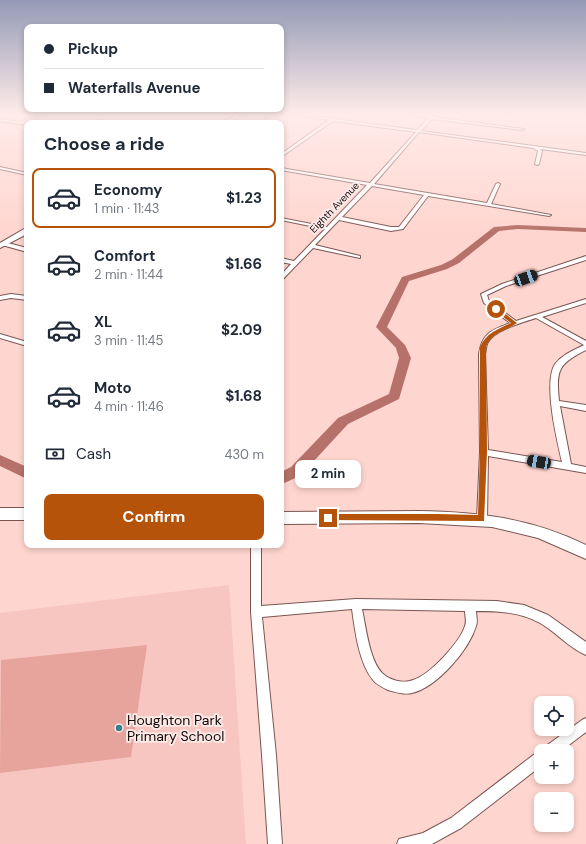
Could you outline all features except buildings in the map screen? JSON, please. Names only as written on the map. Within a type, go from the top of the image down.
[{"type":"main road","points":[[2,245],[24,233]]},
{"type":"main road","points":[[0,514],[24,514]]},
{"type":"main road","points":[[284,518],[438,517],[482,519],[524,526],[540,531],[586,552]]},
{"type":"street","name":"Eighth Avenue","points":[[284,275],[397,154]]},
{"type":"street","points":[[537,164],[540,154]]},
{"type":"street","points":[[0,168],[24,173]]},
{"type":"street","points":[[284,170],[549,215]]},
{"type":"street","points":[[488,205],[498,184]]},
{"type":"street","points":[[338,218],[391,229],[401,228],[427,194]]},
{"type":"street","points":[[284,220],[327,228]]},
{"type":"street","points":[[2,245],[24,249]]},
{"type":"street","points":[[311,246],[358,256]]},
{"type":"street","points":[[515,323],[486,302],[484,294],[504,285],[586,258]]},
{"type":"street","points":[[284,261],[295,263]]},
{"type":"street","points":[[0,298],[11,296],[24,298]]},
{"type":"street","points":[[482,519],[484,452],[483,347],[486,340],[490,335],[515,323],[586,301]]},
{"type":"street","points":[[538,317],[586,345],[563,361],[555,372],[556,403],[567,466]]},
{"type":"street","points":[[0,336],[24,343]]},
{"type":"street","points":[[556,403],[586,408]]},
{"type":"street","points":[[484,452],[586,470]]},
{"type":"street","points":[[256,548],[256,612],[269,754],[275,844]]},
{"type":"street","points":[[256,612],[356,604],[497,606],[524,610],[544,618],[586,649]]},
{"type":"street","points":[[356,604],[365,646],[377,676],[392,685],[402,687],[413,687],[426,681],[455,653],[465,640],[471,624],[470,606]]},
{"type":"street","points":[[560,744],[586,724]]},
{"type":"street","points":[[404,844],[425,840],[456,823],[534,763]]},
{"type":"shaded area","name":"Houghton Park Primary School","points":[[229,585],[246,844],[0,844],[0,613]]},
{"type":"shaded area","points":[[147,645],[131,757],[0,773],[1,660]]},
{"type":"waterway","points":[[284,477],[296,471],[343,421],[395,396],[405,358],[401,347],[381,327],[405,279],[444,267],[456,261],[497,229],[518,227],[586,230]]},
{"type":"waterway","points":[[0,460],[24,472]]},
{"type":"place","name":"Houghton Park Primary School","points":[[119,728]]},
{"type":"route","points":[[328,518],[462,517],[482,519],[484,452],[483,347],[490,335],[515,323],[496,309]]}]
